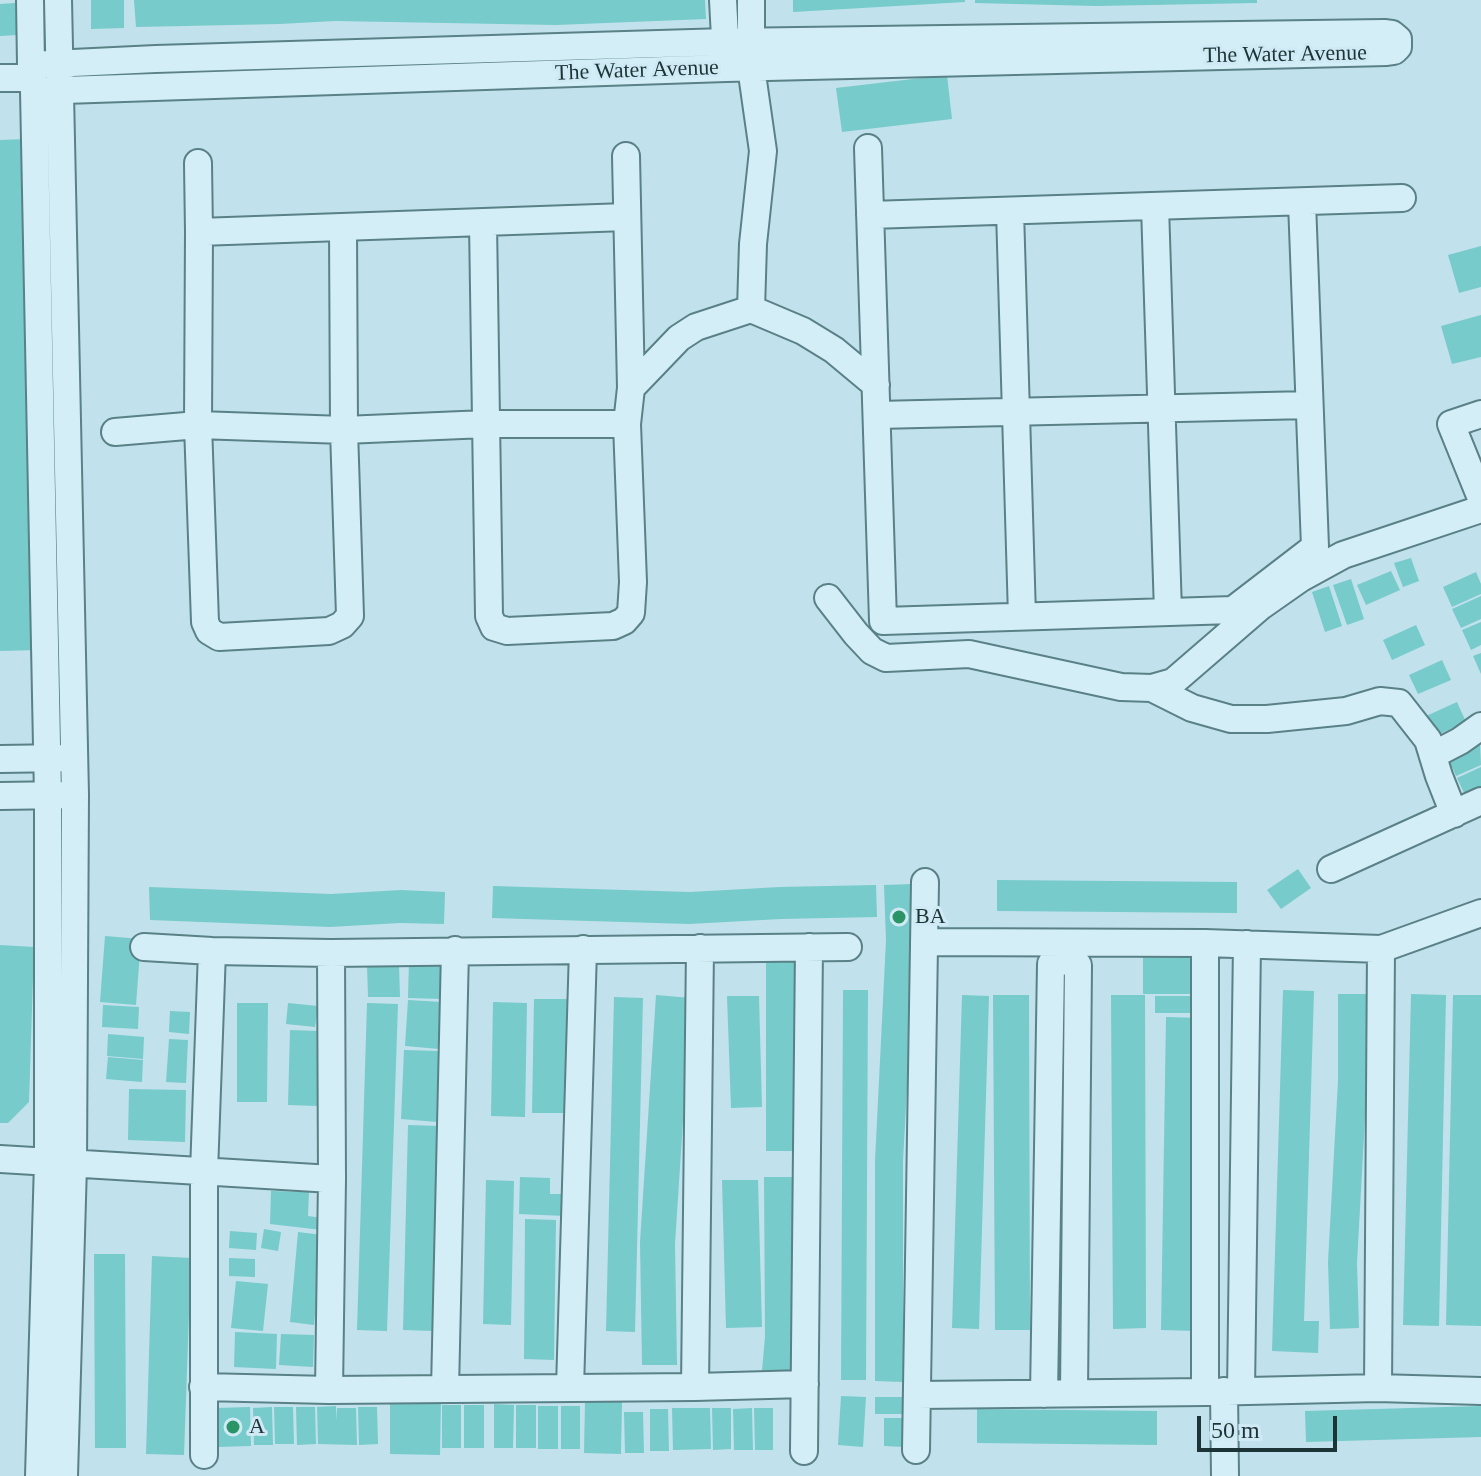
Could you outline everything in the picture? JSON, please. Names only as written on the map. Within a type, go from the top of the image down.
[{"type":"street","points":[[30,0],[47,759],[61,1163],[64,1476]]},
{"type":"street","points":[[39,1476],[61,1163],[75,794],[58,0]]},
{"type":"street","points":[[723,0],[763,151],[753,244],[751,309]]},
{"type":"street","points":[[739,55],[751,0]]},
{"type":"street","name":"The Water Avenue","points":[[32,78],[59,63],[156,59],[739,55],[1387,52],[1398,47],[1398,39],[1384,33],[739,55],[61,89],[32,78]]},
{"type":"street","points":[[156,59],[156,85]]},
{"type":"street","points":[[0,78],[32,78]]},
{"type":"street","points":[[868,148],[883,621],[1233,610],[1315,547],[1302,202]]},
{"type":"street","points":[[483,223],[489,616],[494,627],[507,631],[613,626],[631,613],[633,582],[627,424],[631,388],[626,156]]},
{"type":"street","points":[[198,163],[198,425],[205,622],[209,631],[219,637],[329,631],[342,625],[350,616],[344,430],[343,227]]},
{"type":"street","points":[[870,215],[1402,198]]},
{"type":"street","points":[[1155,206],[1168,612]]},
{"type":"street","points":[[1010,211],[1022,616]]},
{"type":"street","points":[[199,232],[626,217]]},
{"type":"street","points":[[631,388],[679,338],[696,327],[751,309],[803,331],[834,350],[876,385]]},
{"type":"street","points":[[877,415],[1309,405]]},
{"type":"street","points":[[1481,414],[1451,424],[1481,498]]},
{"type":"street","points":[[115,432],[198,425],[344,430],[486,424],[627,424]]},
{"type":"street","points":[[828,598],[872,651],[886,658],[969,654],[1121,687],[1152,688],[1173,682],[1261,606],[1301,578],[1343,555],[1481,509]]},
{"type":"street","points":[[1152,688],[1192,708],[1231,719],[1267,719],[1346,711],[1380,701],[1399,703],[1428,740],[1454,814]]},
{"type":"street","points":[[1433,755],[1481,726]]},
{"type":"street","points":[[0,759],[74,757]]},
{"type":"street","points":[[0,796],[75,794]]},
{"type":"street","points":[[1331,869],[1481,801]]},
{"type":"street","points":[[916,1450],[925,882]]},
{"type":"street","points":[[924,942],[1205,943],[1381,949],[1481,913]]},
{"type":"street","points":[[1205,943],[1225,1476]]},
{"type":"street","points":[[1223,1392],[1247,944]]},
{"type":"street","points":[[144,947],[331,953],[848,947]]},
{"type":"street","points":[[804,1451],[809,947]]},
{"type":"street","points":[[695,1387],[700,948]]},
{"type":"street","points":[[570,1388],[583,949]]},
{"type":"street","points":[[1378,1388],[1381,949]]},
{"type":"street","points":[[445,1389],[455,950]]},
{"type":"street","points":[[204,1455],[204,1172],[212,951]]},
{"type":"street","points":[[329,1390],[331,953]]},
{"type":"street","points":[[1044,1394],[1051,964],[1062,960],[1078,965],[1074,1392]]},
{"type":"street","points":[[0,1159],[332,1179]]},
{"type":"street","points":[[203,1387],[329,1390],[805,1384]]},
{"type":"street","points":[[917,1395],[1378,1388],[1481,1391]]},
{"type":"building","points":[[91,0],[124,0],[124,28],[91,29]]},
{"type":"building","points":[[134,0],[705,0],[706,19],[556,25],[335,21],[136,27]]},
{"type":"building","points":[[793,0],[965,0],[965,2],[793,12]]},
{"type":"building","points":[[975,0],[1257,0],[1257,3],[1096,6],[975,3]]},
{"type":"building","points":[[15,3],[17,35],[0,36],[0,4]]},
{"type":"building","points":[[947,75],[952,119],[842,132],[836,88]]},
{"type":"building","points":[[26,139],[39,650],[0,651],[0,140]]},
{"type":"building","points":[[1481,246],[1481,287],[1459,293],[1448,255]]},
{"type":"building","points":[[1481,315],[1481,357],[1452,364],[1441,326]]},
{"type":"building","points":[[1411,558],[1419,581],[1403,587],[1394,563]]},
{"type":"building","points":[[1391,571],[1400,590],[1366,605],[1357,585]]},
{"type":"building","points":[[1476,572],[1481,594],[1452,607],[1443,587]]},
{"type":"building","points":[[1351,579],[1364,619],[1347,625],[1333,585]]},
{"type":"building","points":[[1329,586],[1342,626],[1325,632],[1312,592]]},
{"type":"building","points":[[1481,596],[1481,619],[1461,628],[1452,609]]},
{"type":"building","points":[[1481,622],[1481,645],[1471,650],[1462,630]]},
{"type":"building","points":[[1416,625],[1425,645],[1392,660],[1383,640]]},
{"type":"building","points":[[1481,653],[1481,674],[1473,656]]},
{"type":"building","points":[[1442,660],[1451,680],[1418,694],[1409,675]]},
{"type":"building","points":[[1457,702],[1466,722],[1433,737],[1424,717]]},
{"type":"building","points":[[1480,741],[1481,765],[1456,776],[1447,756]]},
{"type":"building","points":[[1481,767],[1481,791],[1466,797],[1457,778]]},
{"type":"building","points":[[1298,869],[1311,888],[1281,909],[1267,890]]},
{"type":"building","points":[[997,880],[1237,882],[1237,913],[997,911]]},
{"type":"building","points":[[913,884],[915,942],[903,1161],[903,1382],[875,1381],[875,1161],[886,940],[884,885]]},
{"type":"building","points":[[876,885],[877,917],[689,924],[492,918],[493,886],[690,892]]},
{"type":"building","points":[[149,887],[331,894],[401,890],[445,892],[444,924],[330,927],[150,920]]},
{"type":"building","points":[[105,936],[141,939],[136,1005],[100,1002]]},
{"type":"building","points":[[0,945],[34,947],[29,1102],[8,1123],[0,1123]]},
{"type":"building","points":[[1143,956],[1198,956],[1198,994],[1143,994]]},
{"type":"building","points":[[766,960],[801,961],[801,1151],[766,1151]]},
{"type":"building","points":[[409,961],[442,963],[441,999],[408,998]]},
{"type":"building","points":[[399,964],[400,997],[368,997],[367,965]]},
{"type":"building","points":[[843,990],[868,990],[866,1380],[841,1380]]},
{"type":"building","points":[[1283,990],[1314,991],[1304,1321],[1319,1321],[1318,1353],[1272,1351]]},
{"type":"building","points":[[1338,994],[1367,994],[1367,1081],[1357,1263],[1359,1328],[1330,1329],[1328,1262],[1338,1081]]},
{"type":"building","points":[[1411,994],[1446,995],[1439,1326],[1403,1325]]},
{"type":"building","points":[[656,995],[691,998],[675,1244],[677,1365],[642,1365],[640,1242]]},
{"type":"building","points":[[962,995],[989,996],[979,1329],[952,1328]]},
{"type":"building","points":[[993,995],[1029,995],[1030,1330],[995,1330]]},
{"type":"building","points":[[1111,995],[1145,995],[1146,1328],[1113,1329]]},
{"type":"building","points":[[1453,995],[1481,995],[1481,1326],[1446,1325]]},
{"type":"building","points":[[727,996],[759,996],[762,1107],[731,1108]]},
{"type":"building","points":[[1155,996],[1197,996],[1197,1013],[1155,1013]]},
{"type":"building","points":[[614,997],[643,998],[635,1332],[606,1331]]},
{"type":"building","points":[[534,999],[568,999],[567,1113],[532,1113]]},
{"type":"building","points":[[408,1000],[442,1002],[439,1049],[405,1046]]},
{"type":"building","points":[[493,1002],[527,1003],[525,1117],[491,1116]]},
{"type":"building","points":[[237,1003],[268,1003],[267,1102],[237,1102]]},
{"type":"building","points":[[288,1003],[318,1006],[315,1027],[286,1024]]},
{"type":"building","points":[[367,1003],[398,1004],[387,1331],[357,1330]]},
{"type":"building","points":[[103,1005],[139,1007],[138,1029],[102,1027]]},
{"type":"building","points":[[170,1011],[190,1012],[189,1034],[169,1032]]},
{"type":"building","points":[[1166,1017],[1202,1018],[1197,1331],[1161,1330]]},
{"type":"building","points":[[290,1030],[319,1031],[317,1106],[288,1105]]},
{"type":"building","points":[[108,1034],[144,1037],[143,1059],[107,1056]]},
{"type":"building","points":[[169,1039],[188,1040],[186,1083],[166,1082]]},
{"type":"building","points":[[404,1050],[439,1051],[437,1122],[401,1119]]},
{"type":"building","points":[[108,1057],[143,1060],[142,1082],[106,1079]]},
{"type":"building","points":[[129,1089],[186,1090],[185,1142],[128,1140]]},
{"type":"building","points":[[408,1125],[440,1126],[435,1331],[403,1330]]},
{"type":"building","points":[[520,1177],[550,1178],[550,1194],[565,1194],[565,1216],[519,1214]]},
{"type":"building","points":[[764,1177],[796,1177],[794,1372],[762,1370],[765,1337]]},
{"type":"building","points":[[486,1180],[514,1181],[511,1325],[483,1324]]},
{"type":"building","points":[[722,1180],[758,1180],[762,1327],[726,1328]]},
{"type":"building","points":[[271,1191],[309,1192],[308,1216],[323,1218],[322,1230],[270,1224]]},
{"type":"building","points":[[525,1219],[556,1220],[554,1360],[524,1359]]},
{"type":"building","points":[[264,1229],[281,1232],[278,1251],[261,1248]]},
{"type":"building","points":[[230,1231],[257,1233],[256,1250],[229,1248]]},
{"type":"building","points":[[298,1232],[323,1235],[314,1325],[290,1322]]},
{"type":"building","points":[[94,1254],[125,1254],[126,1448],[95,1448]]},
{"type":"building","points":[[152,1256],[191,1258],[184,1455],[146,1454]]},
{"type":"building","points":[[229,1258],[255,1259],[255,1277],[229,1276]]},
{"type":"building","points":[[236,1281],[268,1284],[263,1331],[231,1328]]},
{"type":"building","points":[[235,1332],[277,1334],[276,1369],[234,1367]]},
{"type":"building","points":[[281,1334],[314,1335],[313,1367],[279,1365]]},
{"type":"building","points":[[390,1396],[441,1397],[440,1455],[390,1454]]},
{"type":"building","points":[[841,1396],[866,1397],[863,1447],[838,1445]]},
{"type":"building","points":[[875,1397],[903,1397],[904,1414],[875,1414]]},
{"type":"building","points":[[585,1401],[622,1402],[621,1454],[584,1453]]},
{"type":"building","points":[[494,1404],[514,1405],[513,1448],[494,1448]]},
{"type":"building","points":[[442,1405],[461,1405],[461,1448],[442,1448]]},
{"type":"building","points":[[464,1405],[484,1405],[484,1448],[464,1448]]},
{"type":"building","points":[[516,1405],[536,1405],[536,1448],[516,1448]]},
{"type":"building","points":[[336,1406],[336,1421],[337,1408],[356,1408],[357,1445],[318,1444],[317,1407]]},
{"type":"building","points":[[538,1406],[558,1406],[558,1449],[538,1449]]},
{"type":"building","points":[[561,1406],[580,1406],[580,1449],[561,1449]]},
{"type":"building","points":[[1481,1406],[1481,1437],[1306,1442],[1305,1411]]},
{"type":"building","name":"A","points":[[250,1407],[251,1446],[217,1447],[216,1408]]},
{"type":"building","points":[[272,1407],[273,1445],[254,1445],[253,1408]]},
{"type":"building","points":[[274,1407],[293,1407],[294,1444],[275,1444]]},
{"type":"building","points":[[296,1407],[315,1407],[316,1444],[297,1445]]},
{"type":"building","points":[[358,1407],[377,1407],[378,1444],[359,1445]]},
{"type":"building","points":[[672,1408],[710,1408],[711,1449],[673,1450]]},
{"type":"building","points":[[712,1408],[731,1408],[731,1449],[713,1450]]},
{"type":"building","points":[[752,1408],[753,1450],[734,1450],[733,1409]]},
{"type":"building","points":[[754,1408],[773,1408],[773,1450],[755,1450]]},
{"type":"building","points":[[650,1409],[668,1409],[669,1451],[650,1451]]},
{"type":"building","points":[[977,1409],[1157,1411],[1157,1445],[977,1443]]},
{"type":"building","points":[[624,1412],[643,1412],[644,1453],[625,1453]]},
{"type":"building","points":[[884,1418],[906,1418],[905,1447],[884,1446]]},
{"type":"place","name":"BA","points":[[899,917]]},
{"type":"place","name":"A","points":[[233,1427]]}]
